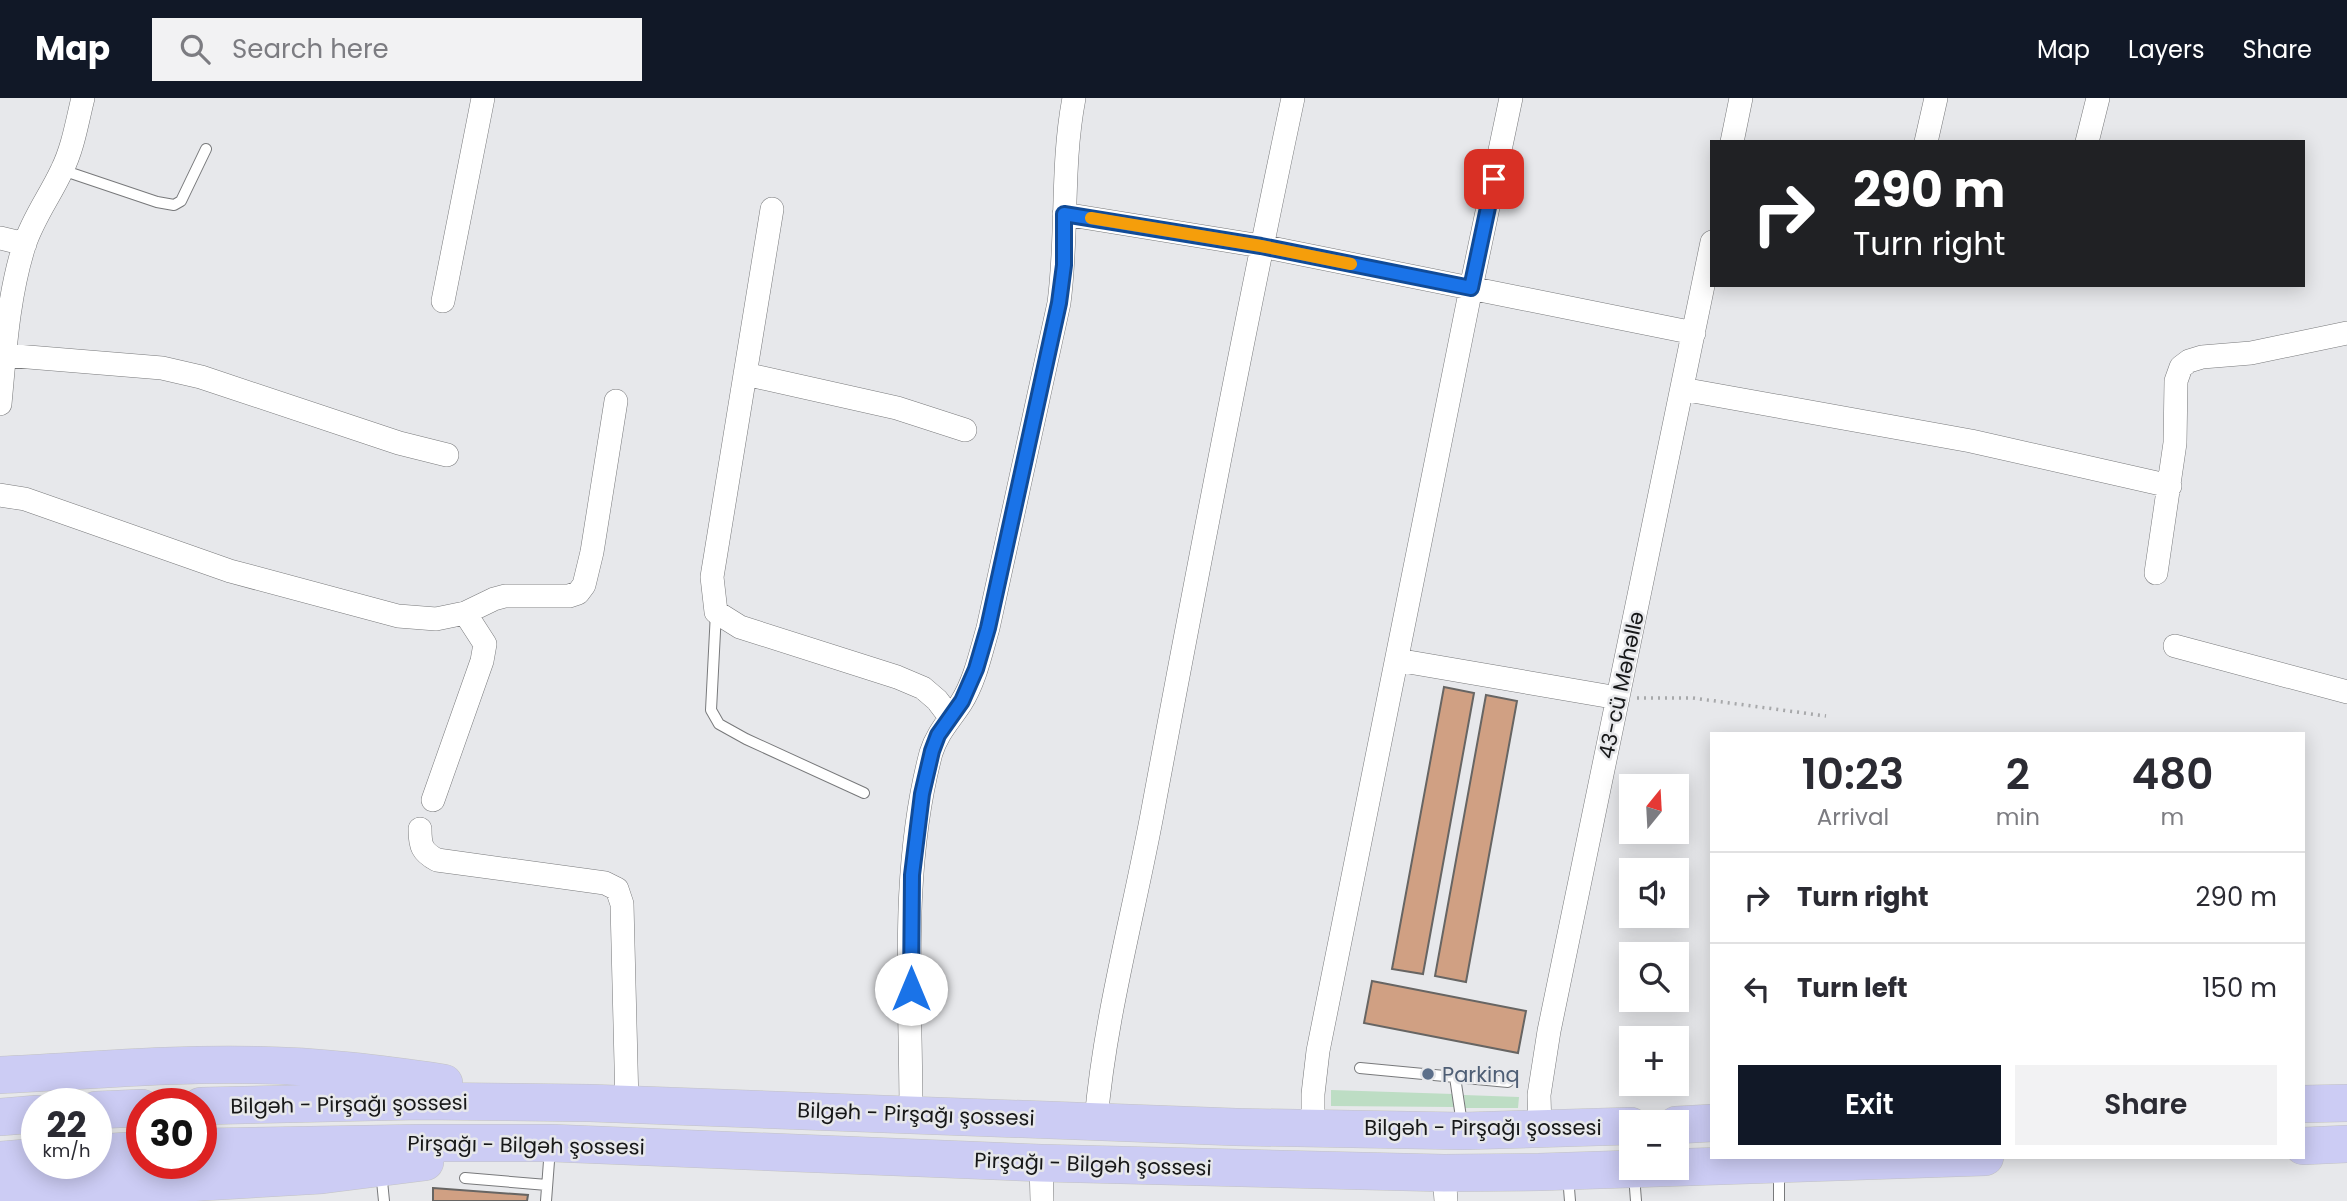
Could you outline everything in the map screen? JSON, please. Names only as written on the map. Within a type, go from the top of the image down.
[{"type":"highway","points":[[0,1075],[163,1066],[258,1065],[354,1070],[590,1103]]},
{"type":"highway","name":"Bilgəh - Pirşağı şossesi","points":[[217,1106],[420,1101],[590,1103],[1236,1126],[1463,1131],[1619,1126]]},
{"type":"highway","points":[[2305,1104],[2347,1102]]},
{"type":"highway","points":[[0,1117],[21,1115]]},
{"type":"highway","points":[[1689,1124],[1710,1123]]},
{"type":"highway","points":[[0,1194],[321,1175],[382,1185],[551,1143]]},
{"type":"highway","name":"Pirşağı - Bilgəh şossesi","points":[[217,1147],[551,1143],[1041,1163],[1445,1187],[1635,1185],[1779,1164],[1926,1159]]},
{"type":"highway","points":[[2305,1146],[2347,1144]]},
{"type":"highway","points":[[0,1160],[21,1158]]},
{"type":"street","points":[[0,404],[13,285],[24,244],[69,153],[83,98]]},
{"type":"street","points":[[443,301],[483,98]]},
{"type":"street","points":[[911,1114],[912,875],[922,794],[938,735],[967,691],[988,628],[1059,303],[1064,265],[1066,165],[1074,98]]},
{"type":"street","points":[[1096,1121],[1105,1043],[1149,831],[1261,246],[1293,98]]},
{"type":"street","points":[[1313,1127],[1313,1094],[1318,1051],[1511,98]]},
{"type":"street","points":[[1732,140],[1741,98]]},
{"type":"street","points":[[1926,140],[1936,98]]},
{"type":"street","points":[[2088,140],[2098,98]]},
{"type":"street","points":[[772,209],[712,577],[716,612],[740,627],[914,684],[937,700],[950,717]]},
{"type":"street","points":[[1064,214],[1261,246],[1694,333]]},
{"type":"street","points":[[0,238],[24,244]]},
{"type":"street","name":"43-cü Məhəllə","points":[[1540,1129],[1539,1095],[1542,1068],[1710,252]]},
{"type":"street","points":[[2156,573],[2170,486],[2175,443],[2176,382],[2181,367],[2189,361],[2202,358],[2251,354],[2347,333]]},
{"type":"street","points":[[4,355],[162,368],[201,377],[399,443],[447,455]]},
{"type":"street","points":[[745,374],[897,408],[965,430]]},
{"type":"street","points":[[1682,389],[1971,441],[2170,486]]},
{"type":"street","points":[[0,495],[25,499],[230,571],[397,616],[436,619],[465,613],[505,596],[569,596],[578,593],[584,585],[592,552],[616,401]]},
{"type":"street","points":[[433,800],[482,661],[485,644],[465,613]]},
{"type":"street","points":[[2175,646],[2347,692]]},
{"type":"street","points":[[1396,660],[1618,698]]},
{"type":"street","points":[[420,829],[420,845],[425,854],[437,860],[605,883],[617,889],[622,904],[627,1104]]},
{"type":"street","points":[[1041,1163],[1042,1201]]},
{"type":"lane","points":[[62,170],[157,202],[174,205],[181,201],[206,149]]},
{"type":"lane","points":[[716,612],[711,710],[719,724],[864,793]]},
{"type":"lane","points":[[1360,1068],[1508,1082]]},
{"type":"lane","points":[[1455,1077],[1463,1131]]},
{"type":"lane","points":[[545,1201],[551,1143]]},
{"type":"lane","points":[[1779,1164],[1779,1201]]},
{"type":"lane","points":[[465,1178],[547,1185]]},
{"type":"path","points":[[1618,698],[1693,698],[1826,716]]},
{"type":"green space","points":[[1331,1090],[1453,1094],[1454,1107],[1331,1106]]},
{"type":"green space","points":[[1464,1095],[1519,1097],[1518,1108],[1465,1108]]},
{"type":"building","points":[[1444,687],[1474,693],[1423,974],[1392,969]]},
{"type":"building","points":[[1486,695],[1517,701],[1466,982],[1435,976]]},
{"type":"building","points":[[1372,981],[1526,1011],[1518,1053],[1364,1023]]},
{"type":"building","points":[[433,1188],[528,1195],[527,1201],[433,1201]]},
{"type":"slow traffic","points":[[1091,218],[1351,264]]},
{"type":"place","name":"Parkinq","points":[[1428,1074]]},
{"type":"route","points":[[911,989],[912,875],[922,794],[938,735],[962,701],[976,669],[988,628],[1059,303],[1064,265],[1064,214],[1261,246],[1471,288],[1494,179]]}]
